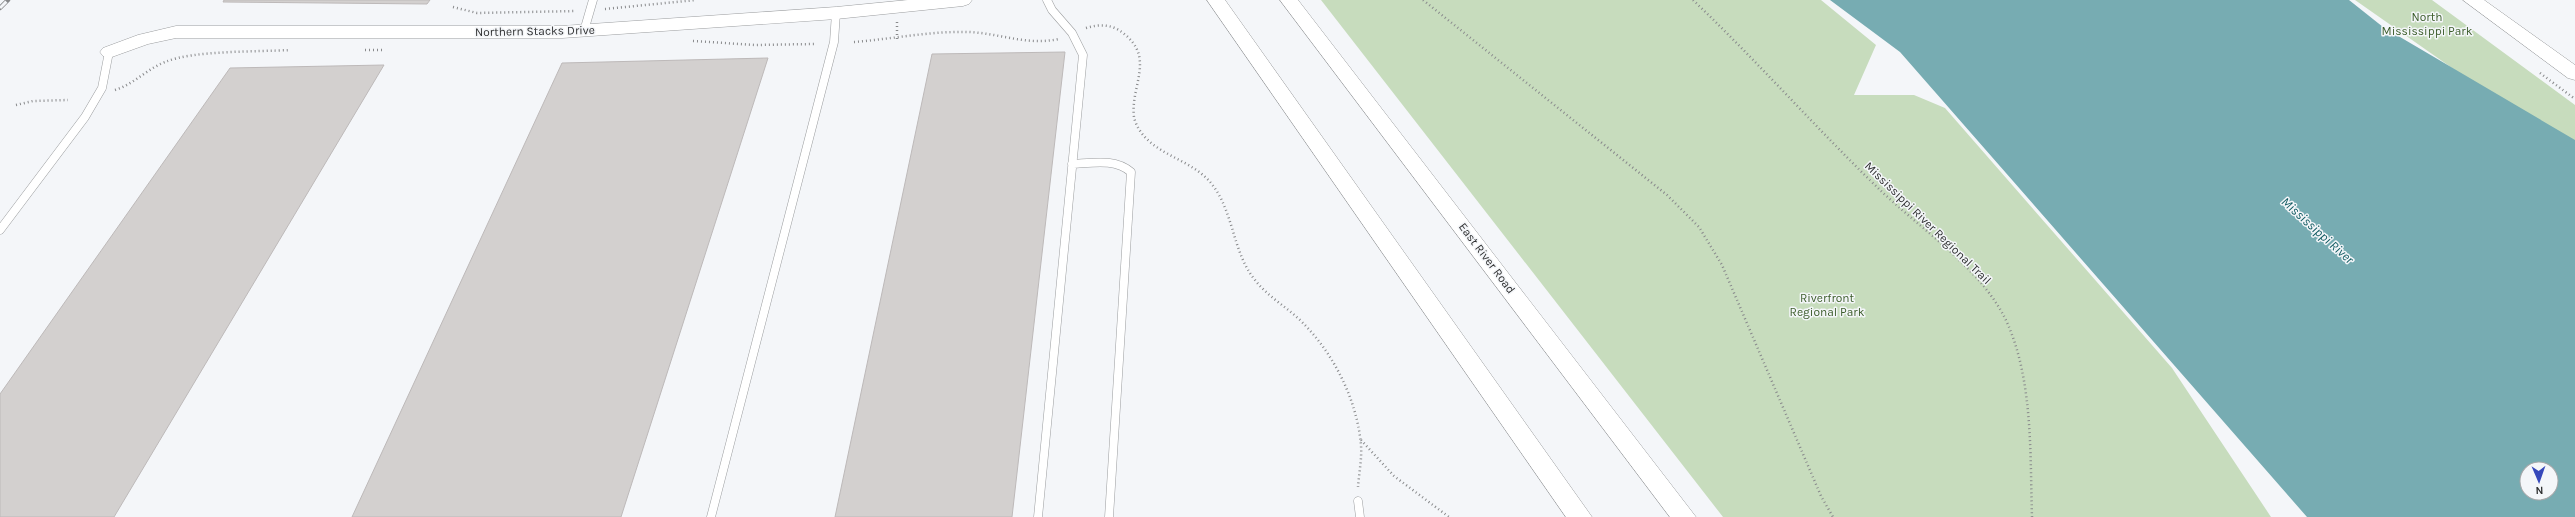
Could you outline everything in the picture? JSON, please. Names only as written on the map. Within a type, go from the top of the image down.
[{"type":"street","name":"Northern Stacks Drive","points":[[110,52],[144,39],[176,32],[584,30],[836,13],[963,0]]},
{"type":"street","points":[[1216,0],[1580,517]]},
{"type":"street","name":"East River Road","points":[[1289,0],[1684,517]]},
{"type":"street","points":[[2472,0],[2575,74]]},
{"type":"lane","points":[[584,30],[593,0]]},
{"type":"lane","points":[[1038,517],[1083,55],[1072,33],[1052,10],[1047,0]]},
{"type":"lane","points":[[711,517],[832,50],[836,13]]},
{"type":"lane","points":[[0,230],[85,117],[102,88],[110,52]]},
{"type":"lane","points":[[1072,164],[1118,164],[1126,167],[1131,172],[1109,517]]},
{"type":"lane","points":[[1358,501],[1360,517]]},
{"type":"path","points":[[1423,0],[1667,195],[1699,227],[1722,266],[1822,496],[1833,517]]},
{"type":"path","name":"Mississippi River Regional Trail","points":[[1693,0],[1878,188],[1936,241],[1992,298],[2009,326],[2021,376],[2031,462],[2032,517]]},
{"type":"path","points":[[897,18],[897,39]]},
{"type":"path","points":[[1083,29],[1098,25],[1120,29],[1133,44],[1140,60],[1133,103],[1137,128],[1155,146],[1197,170],[1210,181],[1221,201],[1242,257],[1252,276],[1267,294],[1315,335],[1334,363],[1351,403],[1360,440],[1358,501]]},
{"type":"path","points":[[854,42],[957,32],[984,33],[1028,43],[1049,42],[1060,38]]},
{"type":"path","points":[[690,41],[755,45],[815,44]]},
{"type":"path","points":[[115,90],[130,85],[164,62],[182,56],[297,50]]},
{"type":"path","points":[[358,50],[388,50]]},
{"type":"path","points":[[16,105],[33,101],[68,100]]},
{"type":"path","points":[[1360,440],[1394,476],[1449,517]]},
{"type":"green space","name":"Riverfront Regional Park","points":[[1321,0],[1821,0],[1876,45],[1854,95],[1914,95],[1945,108],[2172,368],[2271,517],[1723,517]]},
{"type":"green space","name":"North Mississippi Park","points":[[2355,0],[2432,0],[2575,105],[2575,154]]},
{"type":"water","name":"Mississippi River","points":[[1830,0],[2349,0],[2383,27],[2575,140],[2575,517],[2307,517],[1900,52]]},
{"type":"building","points":[[224,0],[430,0],[427,4],[223,2]]},
{"type":"building","points":[[1065,52],[1012,517],[835,517],[932,54]]},
{"type":"building","points":[[768,58],[621,517],[352,517],[562,63]]},
{"type":"building","points":[[384,65],[114,517],[0,517],[0,394],[230,68]]},
{"type":"railway","points":[[0,8],[8,0]]}]
